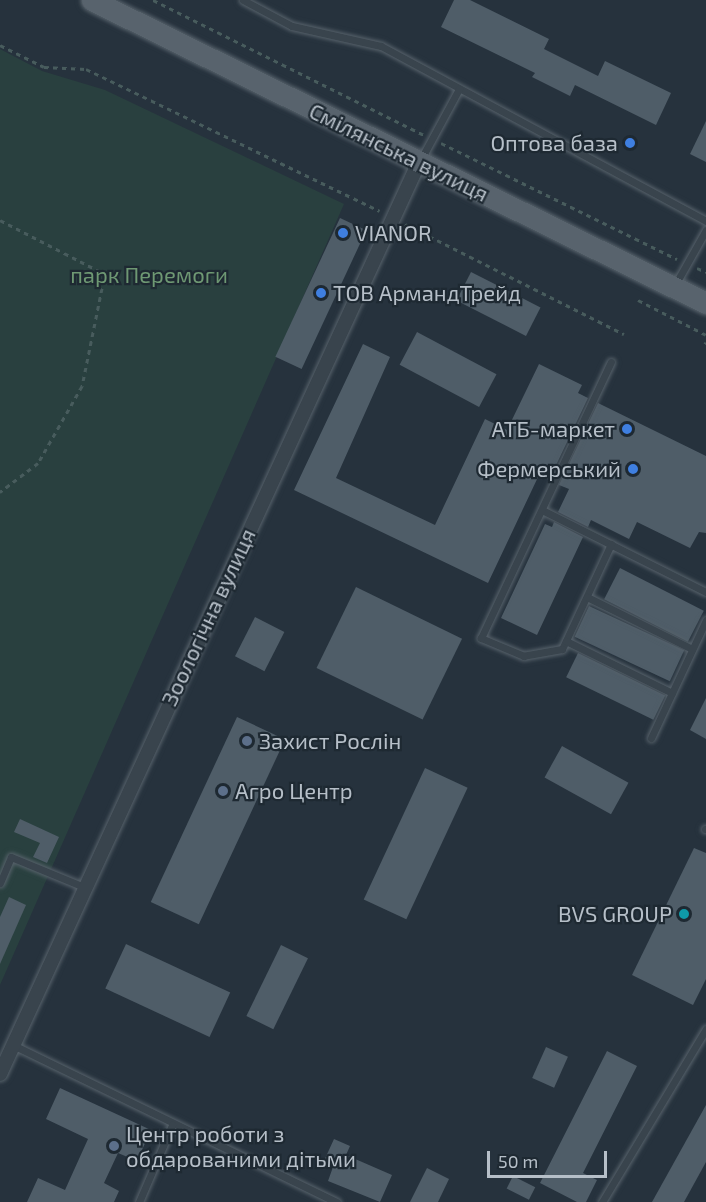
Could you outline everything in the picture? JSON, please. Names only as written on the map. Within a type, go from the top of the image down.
[{"type":"main road","name":"Смілянська вулиця","points":[[92,0],[706,303]]},
{"type":"street","name":"Зоологічна вулиця","points":[[0,1074],[392,216],[419,162]]},
{"type":"lane","points":[[243,0],[292,26],[381,46],[706,221]]},
{"type":"lane","points":[[419,162],[459,89]]},
{"type":"lane","points":[[674,287],[706,230]]},
{"type":"lane","points":[[611,362],[481,638],[524,656],[562,649],[611,544]]},
{"type":"lane","points":[[542,510],[706,592]]},
{"type":"lane","points":[[587,597],[692,650]]},
{"type":"lane","points":[[651,738],[706,620]]},
{"type":"lane","points":[[566,641],[672,693]]},
{"type":"lane","points":[[0,883],[11,857],[84,887]]},
{"type":"lane","points":[[602,1202],[706,1029]]},
{"type":"lane","points":[[13,1045],[172,1125],[337,1202]]},
{"type":"lane","points":[[139,1202],[172,1125]]},
{"type":"path","points":[[0,45],[44,67],[87,69],[392,216],[624,334]]},
{"type":"path","points":[[0,220],[99,271],[102,288],[82,386],[38,463],[0,492]]},
{"type":"path","points":[[638,300],[706,335]]},
{"type":"green space","name":"парк Перемоги","points":[[0,49],[42,71],[105,90],[344,204],[0,985]]},
{"type":"building","points":[[454,0],[470,0],[549,39],[544,49],[598,76],[605,61],[671,93],[656,125],[575,85],[570,96],[532,77],[535,73],[441,27]]},
{"type":"building","points":[[706,121],[706,162],[690,154]]},
{"type":"building","name":"ТОВ АрмандТрейд","points":[[340,218],[366,230],[302,369],[275,357]]},
{"type":"building","points":[[471,272],[540,307],[526,336],[456,301]]},
{"type":"building","points":[[417,332],[496,374],[479,407],[400,365]]},
{"type":"building","points":[[363,344],[390,357],[336,478],[435,525],[485,419],[507,430],[539,364],[582,385],[578,393],[588,398],[549,480],[539,475],[488,583],[294,490]]},
{"type":"building","name":"Фермерський","points":[[598,403],[706,456],[706,533],[699,532],[690,548],[637,522],[629,539],[591,520],[588,527],[558,512],[569,489],[559,485]]},
{"type":"building","points":[[554,522],[583,537],[537,635],[501,618],[545,524],[552,527]]},
{"type":"building","points":[[620,568],[704,611],[688,642],[604,599]]},
{"type":"building","points":[[356,587],[462,639],[423,720],[317,668]]},
{"type":"building","points":[[589,606],[684,650],[670,681],[575,637]]},
{"type":"building","points":[[255,617],[284,632],[264,671],[235,656]]},
{"type":"building","points":[[578,653],[665,696],[653,720],[566,677]]},
{"type":"building","points":[[706,698],[706,739],[690,730]]},
{"type":"building","points":[[237,717],[285,739],[199,924],[151,902]]},
{"type":"building","points":[[562,746],[628,783],[611,814],[545,777]]},
{"type":"building","points":[[425,768],[468,788],[406,919],[364,899]]},
{"type":"building","points":[[20,819],[59,837],[47,863],[33,857],[40,843],[14,832]]},
{"type":"building","name":"BVS GROUP","points":[[694,848],[706,853],[706,979],[693,1005],[632,975]]},
{"type":"building","points":[[9,897],[26,905],[0,964],[0,917]]},
{"type":"building","points":[[126,944],[230,993],[210,1037],[105,988]]},
{"type":"building","points":[[281,945],[308,958],[273,1029],[246,1016]]},
{"type":"building","points":[[546,1047],[568,1057],[554,1088],[532,1078]]},
{"type":"building","points":[[607,1051],[637,1066],[583,1173],[597,1180],[586,1202],[577,1202],[540,1183]]},
{"type":"building","name":"Центр роботи з обдарованими дітьми","points":[[60,1088],[151,1130],[137,1161],[118,1153],[104,1183],[119,1191],[114,1202],[27,1202],[38,1178],[65,1190],[88,1139],[46,1119]]},
{"type":"building","points":[[706,1105],[706,1162],[684,1202],[652,1202]]},
{"type":"building","points":[[334,1139],[350,1146],[346,1155],[392,1175],[380,1202],[328,1181],[333,1167],[323,1163]]},
{"type":"building","points":[[427,1168],[449,1179],[438,1202],[410,1202]]},
{"type":"building","points":[[513,1176],[535,1187],[529,1200],[507,1188]]},
{"type":"place","name":"Оптова база","points":[[630,143]]},
{"type":"place","name":"VIANOR","points":[[343,233]]},
{"type":"place","name":"ТОВ АрмандТрейд","points":[[321,293]]},
{"type":"place","name":"АТБ-маркет","points":[[627,429]]},
{"type":"place","name":"Фермерський","points":[[633,469]]},
{"type":"place","name":"Захист Рослін","points":[[247,741]]},
{"type":"place","name":"Агро Центр","points":[[223,791]]},
{"type":"place","name":"BVS GROUP","points":[[684,914]]},
{"type":"place","name":"Центр роботи з обдарованими дітьми","points":[[114,1146]]}]
